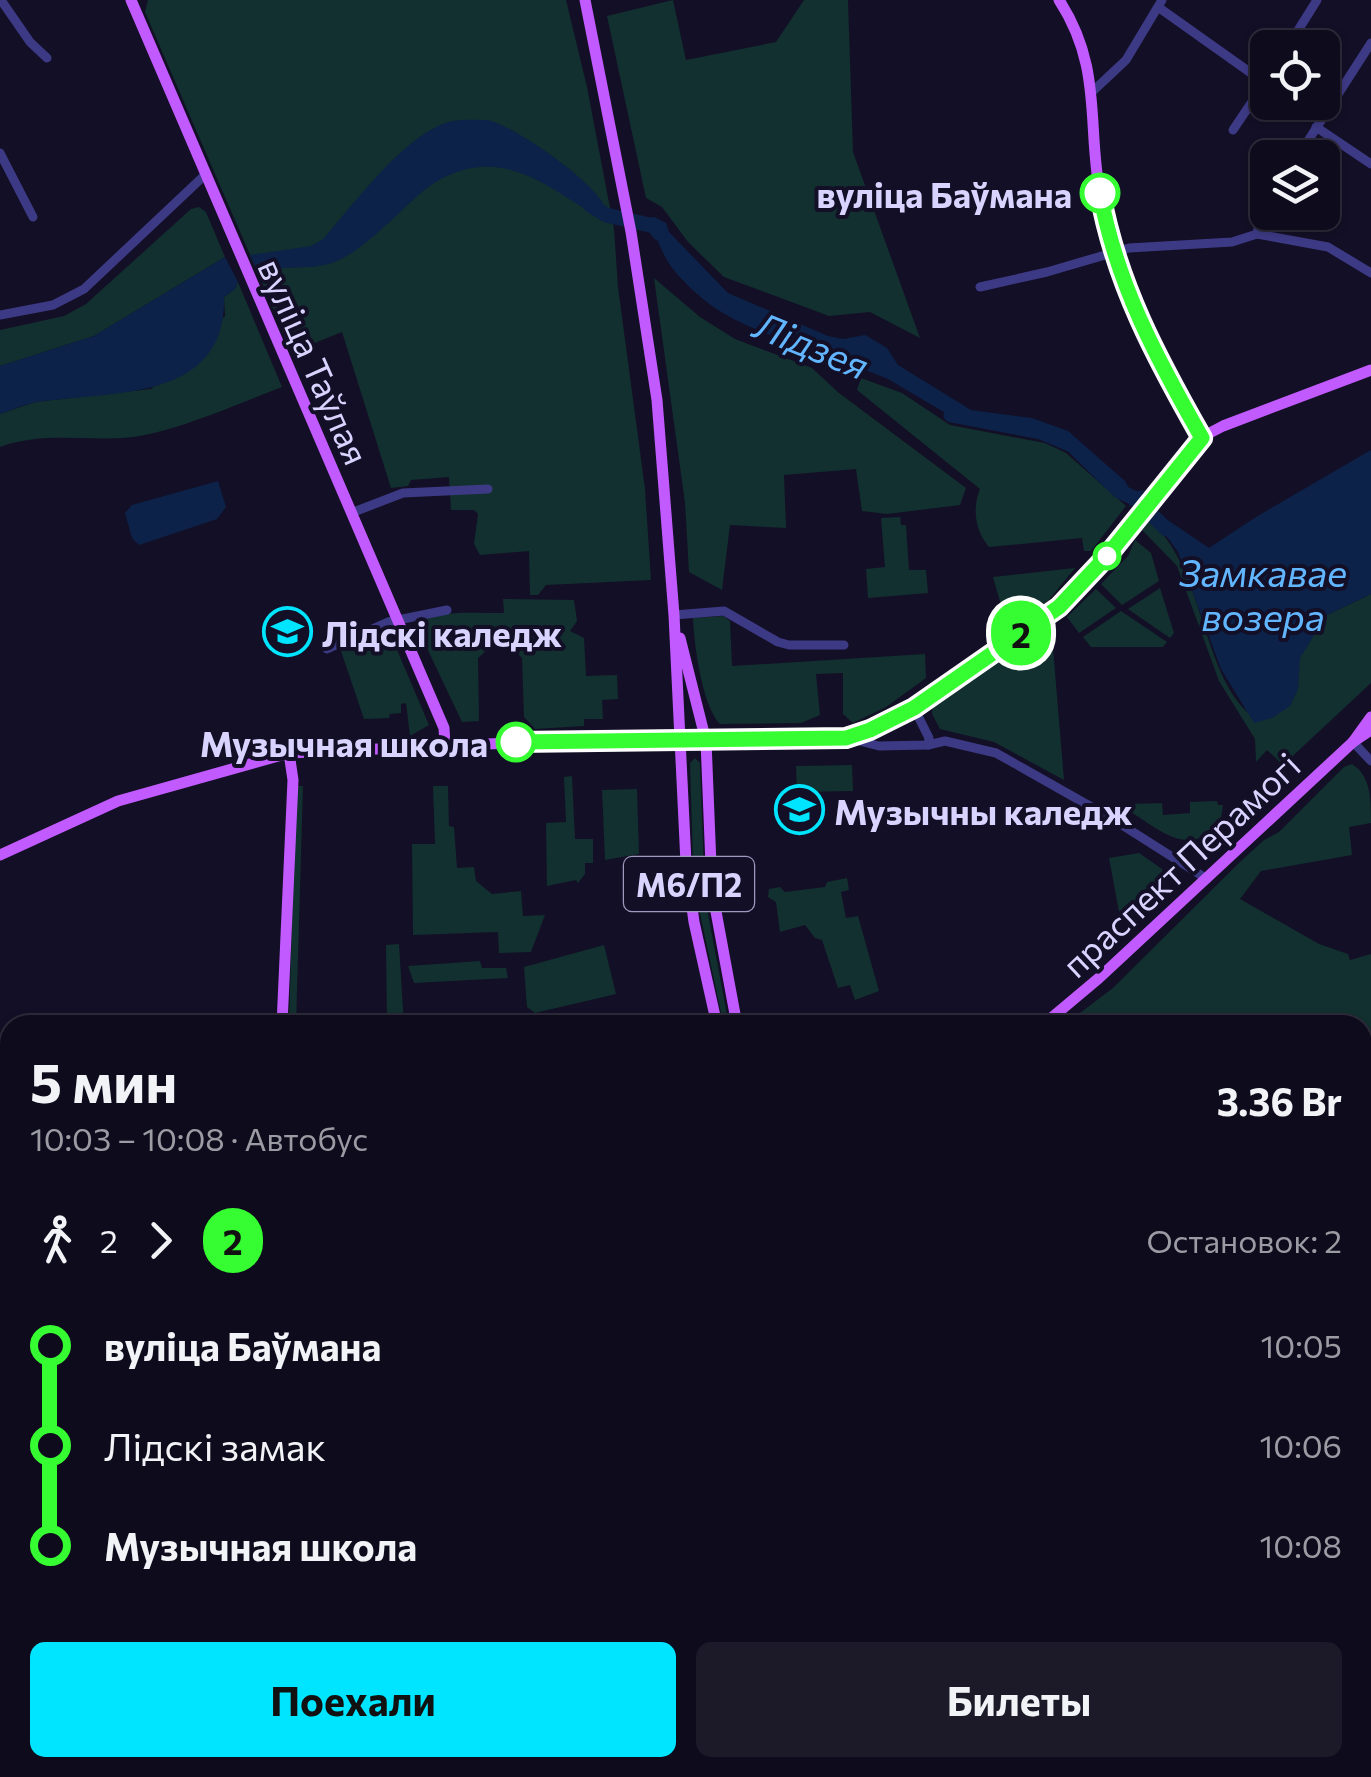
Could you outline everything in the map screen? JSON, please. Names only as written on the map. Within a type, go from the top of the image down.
[{"type":"main road","name":"вуліца Таўлая","points":[[131,0],[444,728],[445,745]]},
{"type":"main road","points":[[585,0],[626,204],[657,400],[674,615],[679,740]]},
{"type":"main road","points":[[1064,2],[1082,45],[1093,91],[1100,193],[1115,251],[1140,326],[1202,438]]},
{"type":"main road","points":[[0,855],[118,801],[290,752],[445,745],[846,738],[870,730],[914,708],[1059,607],[1202,438],[1371,370]]},
{"type":"main road","points":[[674,615],[706,741]]},
{"type":"main road","name":"праспект Перамогі","points":[[1054,1015],[1207,880],[1352,742],[1371,718]]},
{"type":"main road","name":"праспект Перамогі","points":[[1352,742],[1371,730]]},
{"type":"main road","name":"М6/П2","points":[[679,740],[686,863],[694,922],[715,1015]]},
{"type":"main road","name":"М6/П2","points":[[706,741],[712,890],[734,1015]]},
{"type":"main road","points":[[282,1015],[293,780],[290,752]]},
{"type":"street","points":[[1,0],[30,42],[47,58]]},
{"type":"street","points":[[1298,30],[1317,0]]},
{"type":"street","points":[[1093,91],[1126,60],[1160,4],[1250,69]]},
{"type":"street","points":[[1308,140],[1371,43]]},
{"type":"street","points":[[1233,130],[1250,104]]},
{"type":"street","points":[[1316,127],[1371,164]]},
{"type":"street","points":[[0,153],[33,217]]},
{"type":"street","points":[[0,314],[53,305],[84,288],[206,174]]},
{"type":"street","points":[[1258,230],[1258,234]]},
{"type":"street","points":[[980,286],[1047,272],[1115,251],[1232,242],[1258,234],[1328,247],[1371,273]]},
{"type":"street","points":[[351,512],[403,493],[488,489]]},
{"type":"street","points":[[327,649],[397,620],[446,610]]},
{"type":"street","points":[[674,615],[724,611],[789,646],[844,645]]},
{"type":"street","points":[[914,708],[929,738],[928,745]]},
{"type":"street","points":[[846,738],[880,746],[928,745],[945,740],[996,753],[1112,818],[1207,880]]},
{"type":"street","points":[[1352,742],[1371,761]]},
{"type":"green space","points":[[148,0],[566,0],[614,229],[645,489],[651,580],[546,585],[538,595],[530,595],[529,551],[480,555],[474,544],[478,514],[474,510],[451,510],[449,477],[411,480],[408,486],[391,488],[342,332],[292,352],[145,12]]},
{"type":"green space","points":[[673,0],[686,60],[776,42],[804,0],[848,0],[853,152],[920,338],[870,312],[829,316],[724,277],[688,242],[662,207],[646,198],[607,16]]},
{"type":"green space","points":[[199,207],[206,212],[225,257],[94,336],[0,366],[0,330],[64,316],[86,304],[191,209]]},
{"type":"green space","points":[[654,278],[700,317],[735,339],[812,368],[839,393],[966,488],[960,505],[887,514],[862,511],[856,469],[784,475],[786,528],[730,525],[722,590],[689,572],[685,503]]},
{"type":"green space","points":[[238,282],[282,387],[150,434],[33,439],[0,447],[0,414],[35,402],[151,389],[225,316],[224,297]]},
{"type":"green space","points":[[861,378],[902,393],[950,425],[1045,443],[1066,453],[1126,506],[1091,551],[1084,551],[1082,538],[989,547],[976,519],[980,489],[857,390]]},
{"type":"green space","points":[[900,517],[901,525],[906,525],[909,570],[926,570],[928,593],[868,598],[866,569],[885,567],[881,518]]},
{"type":"green space","points":[[1149,520],[1182,565],[1222,675],[1235,698],[1252,716],[1298,689],[1299,658],[1327,615],[1371,594],[1371,683],[1283,765],[1267,750],[1256,762],[1255,739],[1219,681],[1177,566],[1142,530]]},
{"type":"green space","points":[[1135,540],[1151,553],[1159,581],[1122,605],[1101,584],[1128,556]]},
{"type":"green space","points":[[1075,568],[1048,601],[1007,626],[993,577]]},
{"type":"green space","points":[[1160,588],[1174,633],[1170,638],[1128,609]]},
{"type":"green space","points":[[1096,589],[1116,608],[1079,633],[1067,617]]},
{"type":"green space","points":[[503,599],[574,600],[577,621],[570,631],[584,638],[586,676],[617,675],[618,699],[602,700],[603,719],[584,719],[584,726],[535,729],[524,717],[522,658],[501,637],[478,658],[479,721],[462,722],[416,625],[446,614],[504,613]]},
{"type":"green space","points":[[1121,611],[1167,642],[1163,647],[1091,647],[1083,637]]},
{"type":"green space","points":[[723,616],[730,621],[732,666],[925,654],[926,678],[886,707],[853,723],[843,714],[843,673],[816,674],[820,715],[801,723],[720,724],[704,689],[693,618]]},
{"type":"green space","points":[[1039,629],[1053,648],[1064,780],[994,742],[940,729],[932,714],[933,705]]},
{"type":"green space","points":[[389,631],[429,725],[410,736],[406,703],[401,704],[401,713],[390,714],[389,718],[364,719],[341,651]]},
{"type":"green space","points":[[695,758],[700,763],[705,898],[727,1015],[722,1015],[697,899],[690,763]]},
{"type":"green space","points":[[1352,764],[1358,769],[1370,797],[1371,823],[1349,827],[1352,855],[1261,871],[1240,899],[1319,944],[1348,954],[1350,960],[1371,954],[1371,1015],[1077,1015],[1113,988],[1242,860],[1279,832],[1344,767]]},
{"type":"green space","points":[[852,765],[853,791],[797,792],[796,766]]},
{"type":"green space","points":[[572,776],[575,839],[593,839],[593,863],[585,863],[585,874],[578,883],[576,880],[547,886],[546,823],[566,822],[564,777]]},
{"type":"green space","points":[[296,786],[303,786],[296,1015],[289,1015]]},
{"type":"green space","points":[[433,786],[448,786],[449,826],[454,827],[457,868],[474,867],[476,881],[492,894],[521,891],[523,916],[545,915],[531,952],[499,953],[498,932],[413,935],[412,844],[435,844]]},
{"type":"green space","points":[[637,789],[639,854],[605,860],[602,790]]},
{"type":"green space","points":[[1217,801],[1223,805],[1220,825],[1207,835],[1184,840],[1161,832],[1126,809],[1132,804],[1162,803],[1163,815],[1190,813],[1190,802]]},
{"type":"green space","points":[[1139,853],[1162,869],[1163,881],[1129,920],[1120,917],[1109,858]]},
{"type":"green space","points":[[847,878],[849,890],[841,892],[846,918],[858,916],[879,991],[855,1000],[850,985],[838,988],[822,940],[815,938],[805,925],[780,932],[776,902],[768,897],[769,889],[780,887],[785,892],[825,887],[827,882]]},
{"type":"green space","points":[[399,944],[403,1015],[387,1015],[386,945]]},
{"type":"green space","points":[[604,945],[616,994],[535,1013],[527,1007],[524,967]]},
{"type":"green space","points":[[480,961],[482,968],[506,968],[508,978],[414,983],[408,966]]},
{"type":"water","points":[[487,120],[515,132],[570,170],[598,196],[605,207],[607,222],[528,176],[487,167],[465,170],[428,187],[341,259],[258,273],[250,255],[311,246],[323,239],[396,156],[430,130],[453,121]]},
{"type":"water","points":[[655,217],[666,223],[669,232],[728,293],[828,336],[843,339],[865,335],[887,348],[898,365],[971,410],[1032,418],[1068,431],[1125,481],[1131,492],[1145,490],[1129,507],[1130,499],[1067,441],[1041,431],[954,418],[888,379],[860,368],[856,374],[850,370],[852,365],[837,358],[728,316],[691,289],[669,264],[654,234],[646,230],[644,218]]},
{"type":"water","points":[[225,257],[238,282],[224,297],[220,331],[206,357],[185,374],[129,392],[37,402],[0,414],[0,366],[94,336]]},
{"type":"water","name":"Замкавае возера","points":[[1371,450],[1371,594],[1327,615],[1300,658],[1298,689],[1290,706],[1272,718],[1254,723],[1221,669],[1178,552],[1151,515],[1156,512],[1209,548]]},
{"type":"water","points":[[218,481],[226,507],[217,519],[139,545],[132,538],[125,513],[132,505]]},
{"type":"waterway","name":"Лідзея","points":[[590,205],[606,215],[654,226],[659,233]]},
{"type":"waterway","name":"Лідзея","points":[[951,415],[1041,432],[1072,445],[1166,529]]},
{"type":"bus line","name":"2","points":[[516,742],[846,738],[914,708],[1059,607],[1107,556],[1202,438],[1140,326],[1125,290],[1100,193]]},
{"type":"place","name":"вуліца Баўмана","points":[[1100,193]]},
{"type":"place","name":"Лідскі каледж","points":[[287,632]]},
{"type":"place","name":"Музычная школа","points":[[516,742]]},
{"type":"place","name":"Музычны каледж","points":[[799,810]]}]
